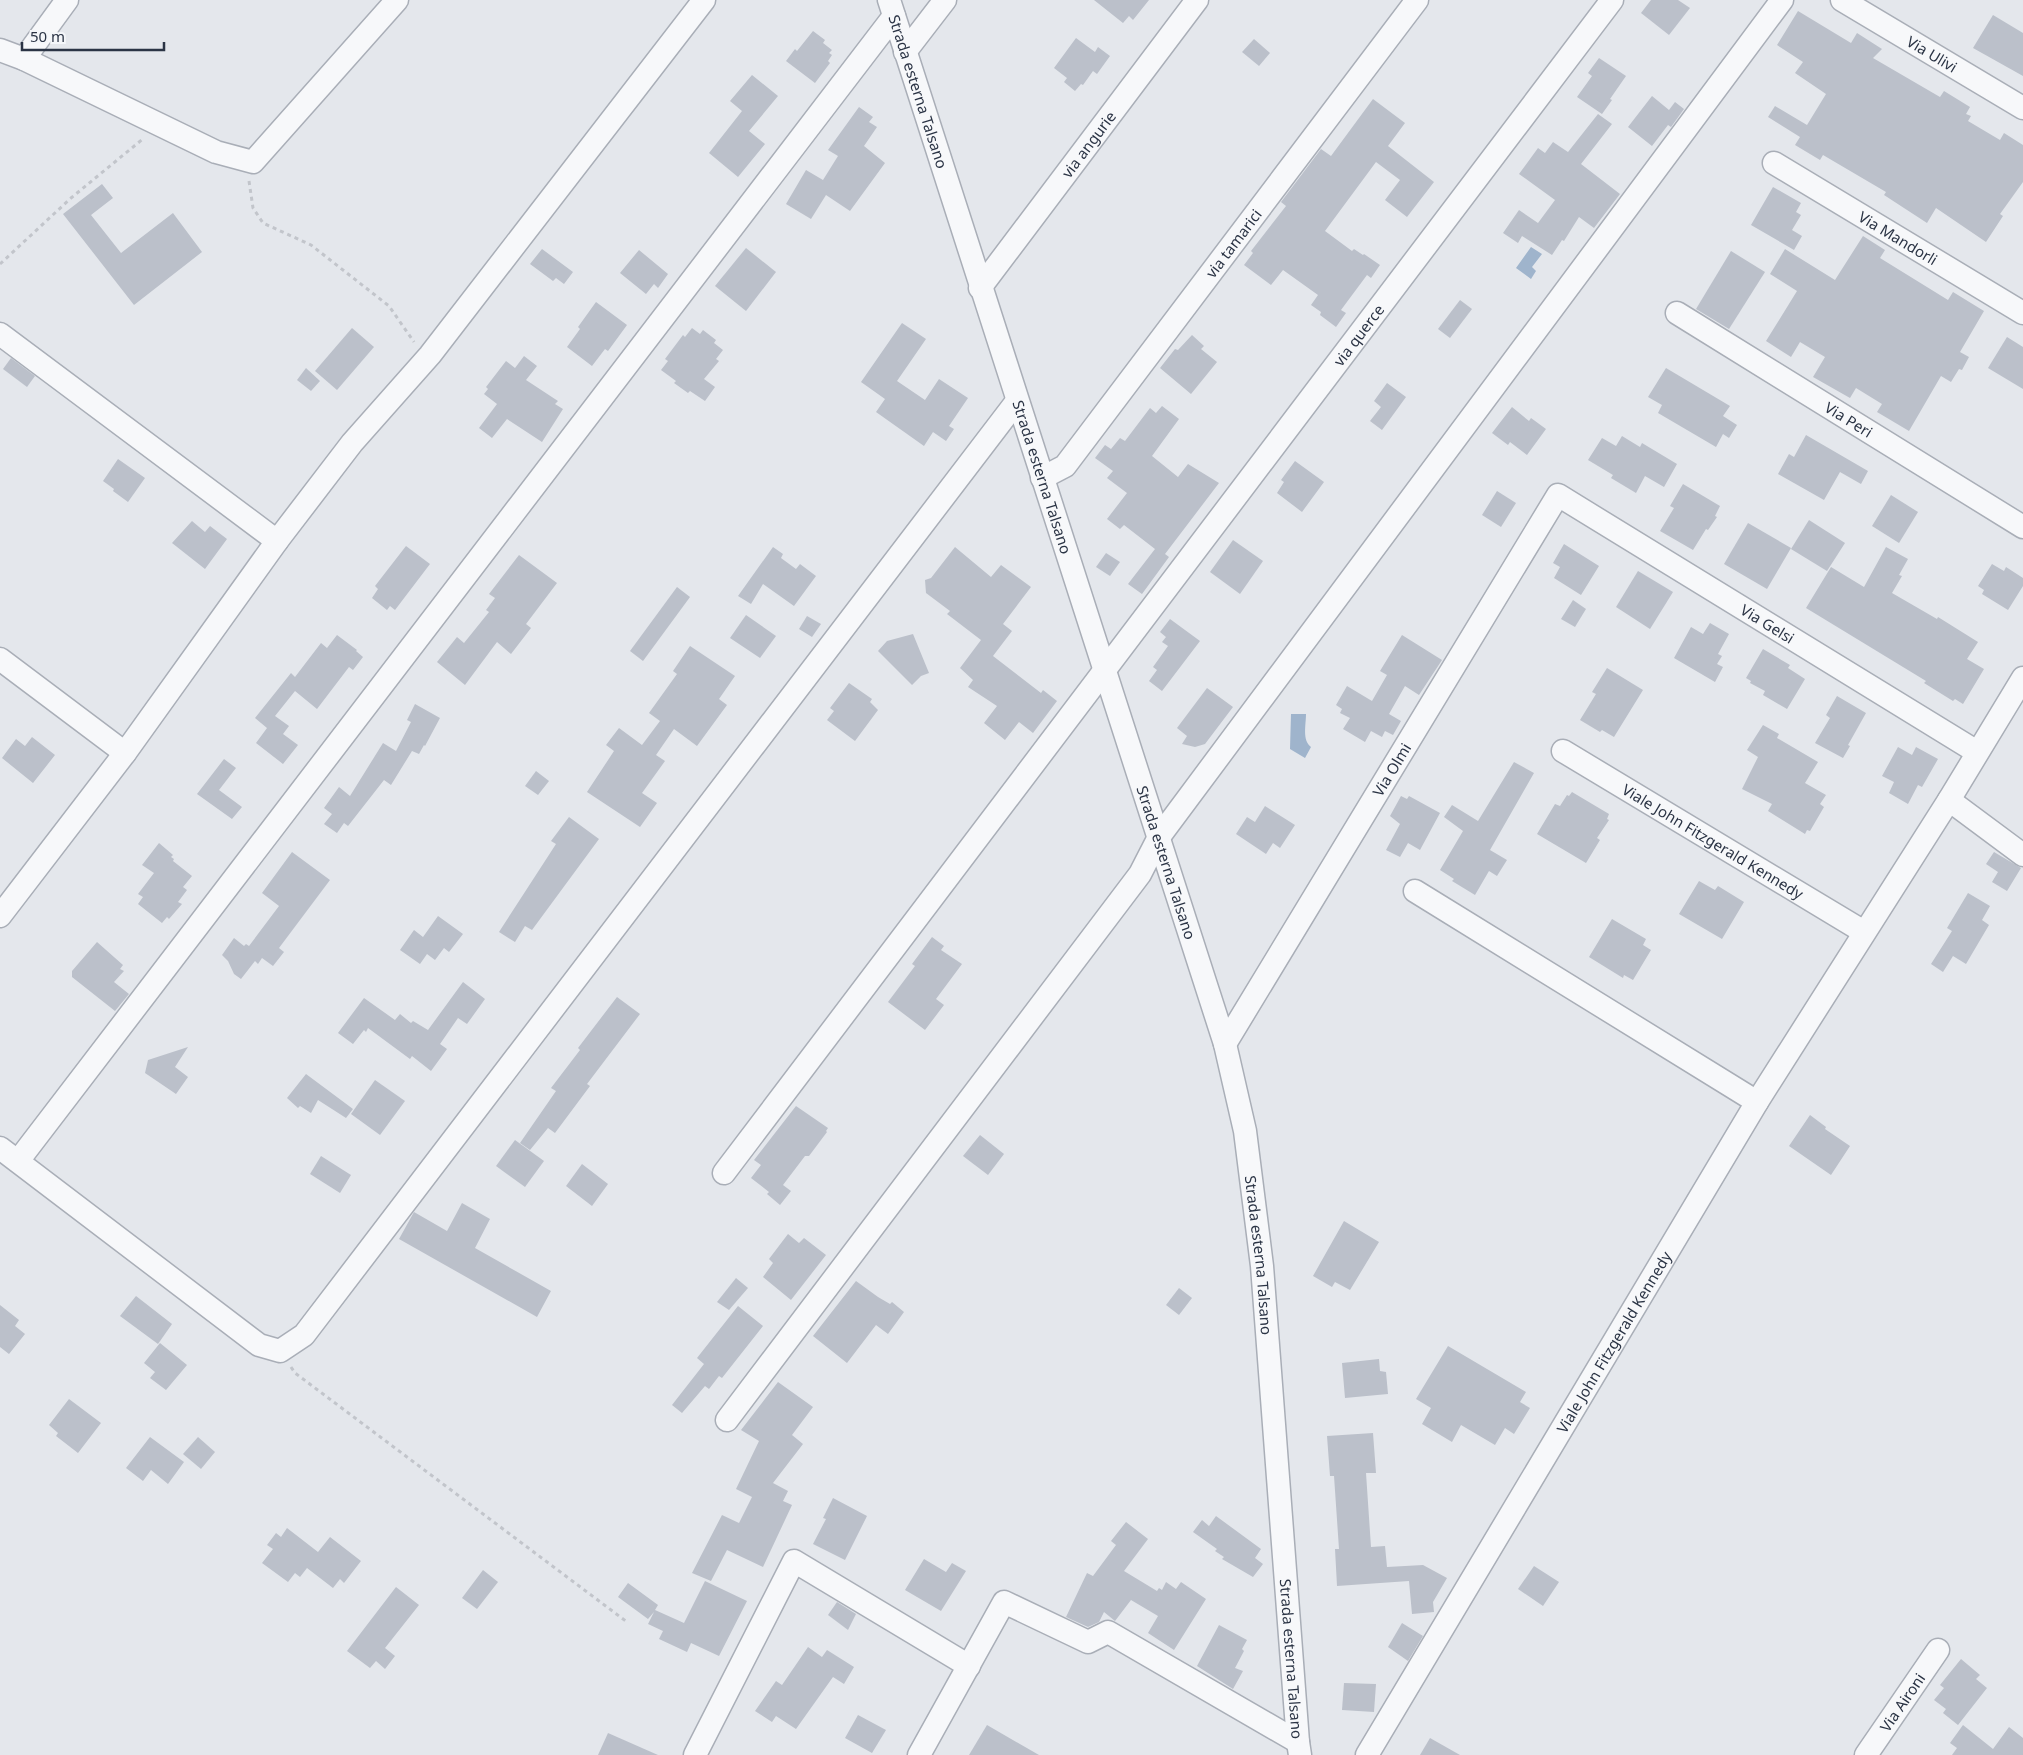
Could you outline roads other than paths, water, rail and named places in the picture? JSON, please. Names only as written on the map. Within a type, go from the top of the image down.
[{"type":"street","points":[[24,59],[67,0]]},
{"type":"street","points":[[0,50],[24,59],[216,152],[253,162],[398,0]]},
{"type":"street","points":[[0,916],[125,753],[277,541],[352,443],[430,355],[704,0]]},
{"type":"street","points":[[905,52],[945,0]]},
{"type":"street","name":"via angurie","points":[[980,288],[1197,0]]},
{"type":"street","name":"via tamarici","points":[[1042,478],[1065,466],[1417,0]]},
{"type":"street","name":"via querce","points":[[724,1173],[1612,0]]},
{"type":"street","points":[[727,1420],[1140,874],[1159,837],[1782,0]]},
{"type":"street","name":"Via Ulivi","points":[[1842,0],[2023,108]]},
{"type":"street","points":[[18,1161],[892,8]]},
{"type":"street","name":"Strada esterna Talsano","points":[[892,8],[980,288],[1225,1044],[1245,1131],[1262,1266],[1299,1748]]},
{"type":"street","name":"Via Mandorli","points":[[1774,163],[2023,313]]},
{"type":"street","name":"Via Peri","points":[[1677,313],[2023,527]]},
{"type":"street","points":[[0,334],[277,541]]},
{"type":"street","points":[[0,1148],[259,1345],[280,1351],[304,1335],[1017,401]]},
{"type":"street","name":"Via Gelsi","points":[[1558,495],[1978,752]]},
{"type":"street","name":"Via Olmi","points":[[1225,1044],[1558,495]]},
{"type":"street","points":[[0,659],[125,753]]},
{"type":"street","name":"Viale John Fitzgerald Kennedy","points":[[1368,1755],[1757,1102],[1949,800],[2023,678]]},
{"type":"street","name":"Viale John Fitzgerald Kennedy","points":[[1563,751],[1864,932]]},
{"type":"street","points":[[1949,800],[2023,855]]},
{"type":"street","points":[[1415,891],[1757,1102]]},
{"type":"street","points":[[695,1755],[794,1561],[968,1666]]},
{"type":"street","points":[[919,1755],[1004,1602],[1088,1642],[1108,1632],[1299,1748]]},
{"type":"street","name":"Via Aironi","points":[[1866,1755],[1938,1650]]},
{"type":"water","points":[[1531,247],[1542,254],[1532,267],[1536,271],[1531,279],[1516,268]]},
{"type":"water","points":[[1291,714],[1306,714],[1305,736],[1311,747],[1305,758],[1290,749]]}]
